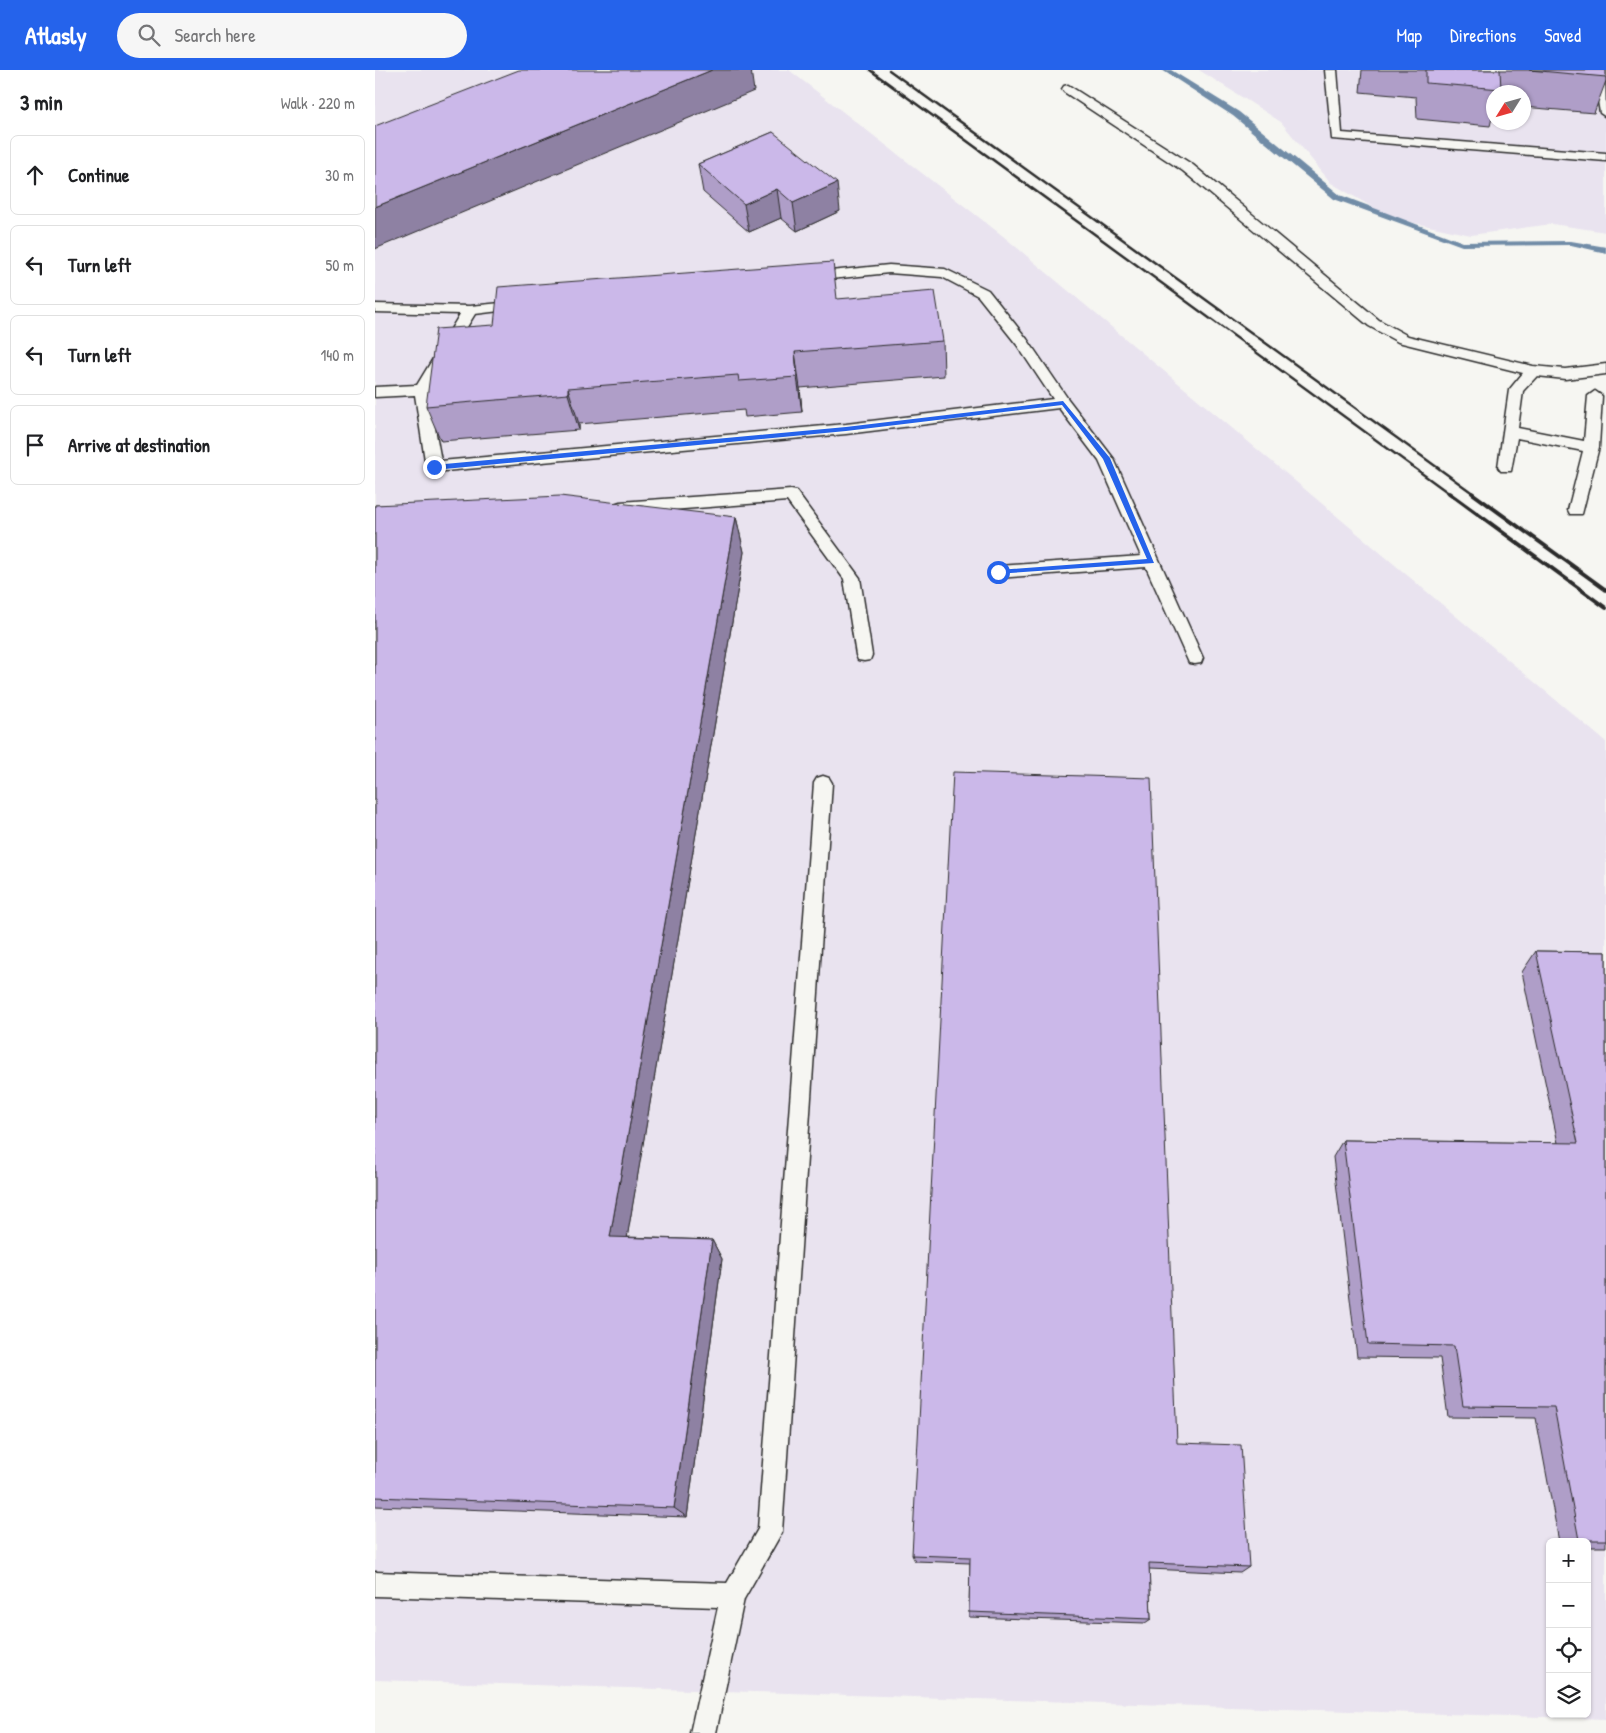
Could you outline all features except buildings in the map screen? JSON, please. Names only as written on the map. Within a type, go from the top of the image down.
[{"type":"lane","points":[[1331,70],[1336,136],[1606,157]]},
{"type":"lane","points":[[1599,70],[1606,113]]},
{"type":"lane","points":[[1068,89],[1188,168],[1374,323],[1403,339],[1533,371],[1565,374],[1606,369]]},
{"type":"lane","points":[[801,278],[889,269],[945,273],[983,293],[1022,342],[1063,403],[1106,458],[1195,658]]},
{"type":"lane","points":[[375,308],[470,310],[538,303]]},
{"type":"lane","points":[[470,310],[421,390],[434,467],[836,430],[1063,403]]},
{"type":"lane","points":[[1506,467],[1516,390],[1533,371]]},
{"type":"lane","points":[[375,392],[421,390]]},
{"type":"lane","points":[[1576,510],[1591,447],[1595,396]]},
{"type":"lane","points":[[1511,432],[1591,447]]},
{"type":"lane","points":[[603,510],[791,495],[852,578],[864,654]]},
{"type":"lane","points":[[998,572],[1152,561]]},
{"type":"lane","points":[[703,1733],[733,1595],[770,1532],[823,783]]},
{"type":"lane","points":[[375,1584],[733,1595]]},
{"type":"shaded area","points":[[375,70],[789,70],[1003,236],[1606,742],[1606,1719],[1574,1718],[1591,1718],[1591,1538],[1546,1538],[1546,1717],[375,1680]]},
{"type":"shaded area","points":[[1199,70],[1606,70],[1606,232],[1552,224],[1471,235],[1391,218],[1331,183],[1281,122]]},
{"type":"waterway","points":[[1166,70],[1236,114],[1337,197],[1462,244],[1571,243],[1606,250]]},
{"type":"railway","points":[[870,70],[1450,494]]},
{"type":"railway","points":[[889,70],[1474,494]]},
{"type":"railway","points":[[1449,493],[1606,608]]},
{"type":"railway","points":[[1472,493],[1606,590]]},
{"type":"route","points":[[434,467],[846,429],[1063,403],[1106,458],[1152,561],[998,572]]}]
